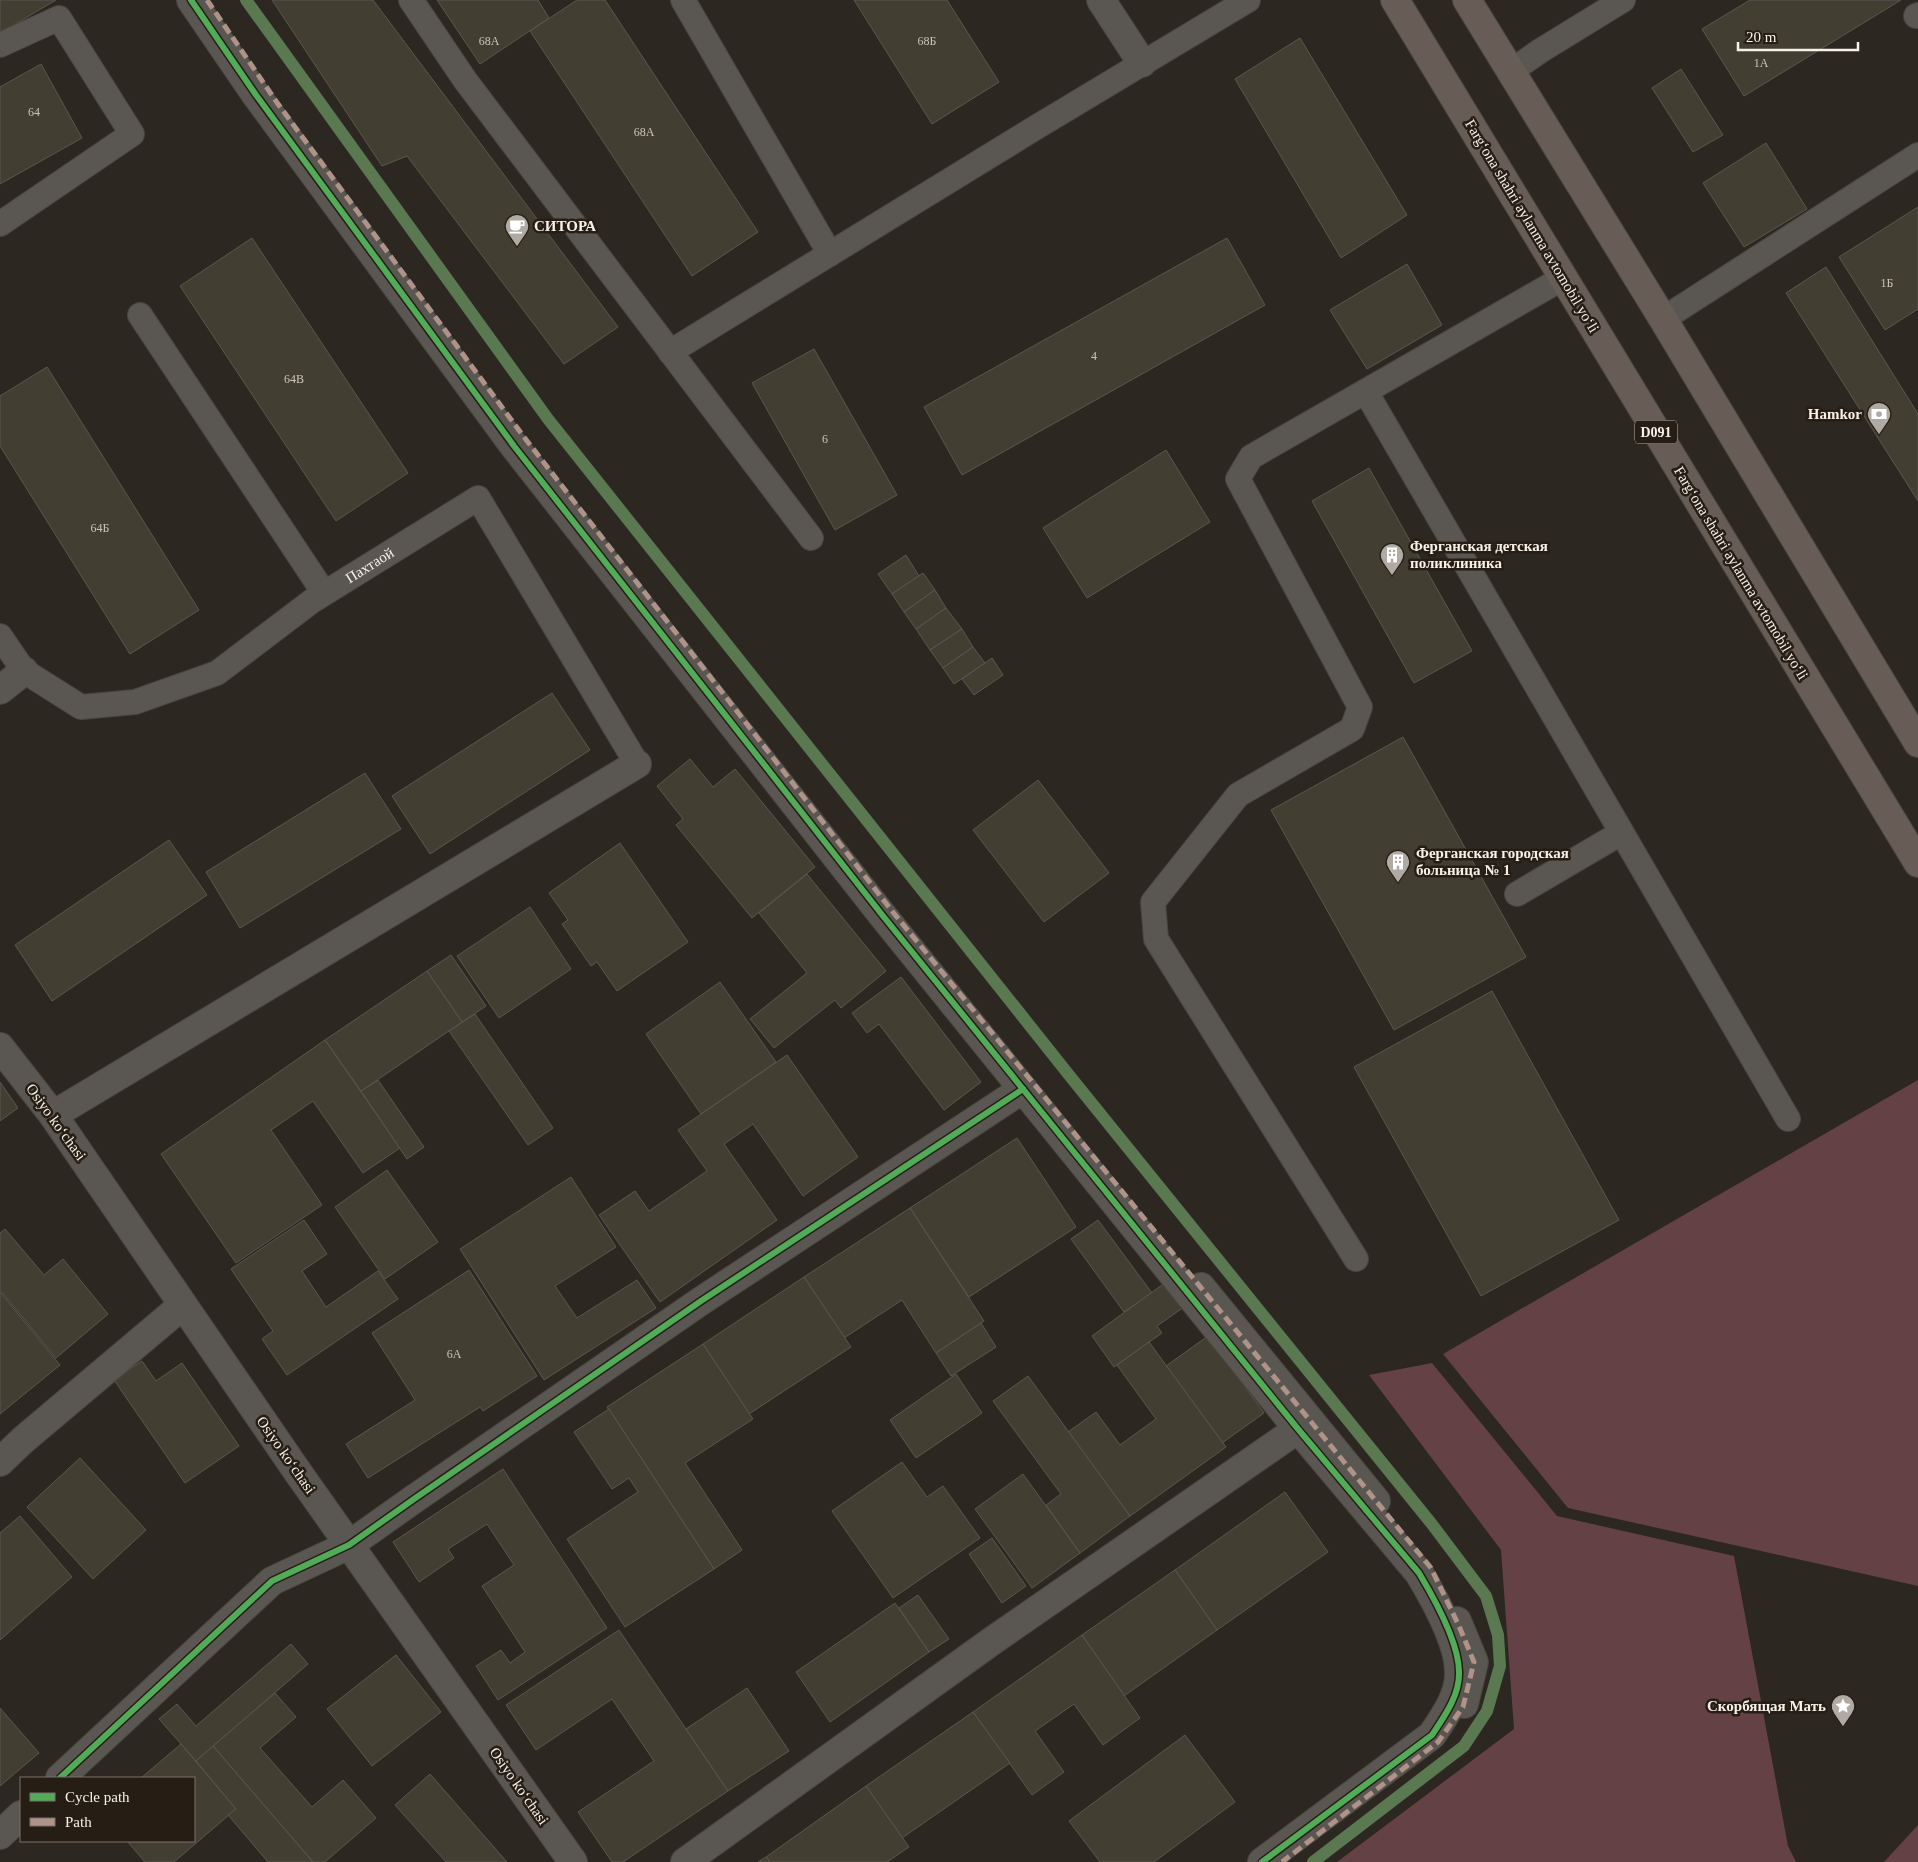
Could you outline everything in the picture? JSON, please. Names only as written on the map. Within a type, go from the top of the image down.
[{"type":"highway","name":"Fargʻona shahri aylanma avtomobil yoʻli","points":[[1395,0],[1918,862]]},
{"type":"highway","points":[[1467,0],[1663,319],[1918,743]]},
{"type":"street","points":[[191,0],[256,95],[514,446],[883,916],[1298,1429],[1419,1573],[1434,1598],[1449,1633],[1460,1673],[1455,1694],[1448,1711],[1432,1735],[1262,1862]]},
{"type":"street","points":[[207,0],[278,104],[524,437],[892,911],[1431,1568],[1474,1662],[1463,1707],[1438,1742],[1282,1862]]},
{"type":"street","points":[[1101,0],[1142,63]]},
{"type":"street","points":[[0,690],[24,671]]},
{"type":"street","points":[[53,1115],[637,764]]},
{"type":"street","name":"Osiyo koʻchasi","points":[[0,1047],[53,1115],[350,1545],[573,1862]]},
{"type":"street","points":[[61,1777],[272,1581],[350,1545],[701,1301],[1023,1089]]},
{"type":"street","points":[[0,1462],[23,1440],[183,1305]]},
{"type":"street","points":[[685,1862],[992,1641],[1298,1429]]},
{"type":"street","points":[[0,1835],[20,1816]]},
{"type":"lane","points":[[411,0],[465,80],[811,538]]},
{"type":"lane","points":[[683,0],[830,254]]},
{"type":"lane","points":[[670,352],[1248,0]]},
{"type":"lane","points":[[1510,72],[1540,51],[1623,0]]},
{"type":"lane","points":[[0,46],[59,18],[132,134],[0,224]]},
{"type":"lane","points":[[1663,319],[1918,155]]},
{"type":"lane","points":[[1356,1259],[1156,939],[1153,902],[1238,795],[1352,729],[1360,707],[1238,479],[1251,457],[1563,278]]},
{"type":"lane","points":[[140,315],[324,593]]},
{"type":"lane","points":[[1366,392],[1788,1119]]},
{"type":"lane","name":"Пахтаой","points":[[0,636],[24,671],[81,707],[135,702],[217,673],[324,593],[478,498],[637,764]]},
{"type":"lane","points":[[1517,894],[1622,833]]},
{"type":"shaded area","points":[[1918,1080],[1918,1586],[1568,1508],[1443,1354]]},
{"type":"shaded area","points":[[1432,1363],[1557,1516],[1734,1556],[1788,1846],[1796,1862],[1337,1862],[1514,1729],[1501,1550],[1369,1375]]},
{"type":"shaded area","points":[[1918,1825],[1918,1862],[1884,1862]]},
{"type":"building","points":[[0,0],[56,0],[0,33]]},
{"type":"building","name":"СИТОРА","points":[[272,0],[373,0],[618,327],[564,364],[407,156],[382,166]]},
{"type":"building","points":[[437,0],[538,0],[549,18],[480,64]]},
{"type":"building","points":[[577,0],[605,0],[758,232],[692,276],[530,31]]},
{"type":"building","points":[[854,0],[947,0],[999,82],[932,124]]},
{"type":"building","points":[[1750,0],[1901,0],[1744,96],[1702,29]]},
{"type":"building","points":[[1300,38],[1407,215],[1341,258],[1235,79]]},
{"type":"building","points":[[41,64],[82,138],[0,184],[0,87]]},
{"type":"building","points":[[1681,69],[1723,135],[1693,152],[1652,88]]},
{"type":"building","points":[[1766,143],[1807,209],[1744,247],[1703,183]]},
{"type":"building","points":[[1918,207],[1918,309],[1885,330],[1839,257]]},
{"type":"building","points":[[252,238],[408,473],[336,521],[180,286]]},
{"type":"building","points":[[1227,238],[1265,305],[962,475],[924,407]]},
{"type":"building","points":[[1407,264],[1442,325],[1367,369],[1330,310]]},
{"type":"building","points":[[1826,267],[1918,414],[1918,501],[1786,293]]},
{"type":"building","points":[[814,349],[897,495],[835,530],[752,383]]},
{"type":"building","points":[[47,367],[199,610],[130,654],[0,446],[0,396]]},
{"type":"building","points":[[1166,450],[1210,522],[1087,598],[1043,528]]},
{"type":"building","name":"Ферганская детская поликлиника","points":[[1369,468],[1472,651],[1414,683],[1312,501]]},
{"type":"building","points":[[906,555],[919,576],[892,594],[878,574]]},
{"type":"building","points":[[923,573],[935,590],[904,612],[892,594]]},
{"type":"building","points":[[935,590],[946,608],[916,629],[904,612]]},
{"type":"building","points":[[946,608],[962,629],[930,650],[916,629]]},
{"type":"building","points":[[962,629],[973,647],[943,668],[930,650]]},
{"type":"building","points":[[973,647],[985,663],[954,684],[943,668]]},
{"type":"building","points":[[992,658],[1003,675],[974,695],[962,679]]},
{"type":"building","points":[[552,693],[590,750],[430,854],[392,796]]},
{"type":"building","name":"Ферганская городская больница № 1","points":[[1403,737],[1526,957],[1394,1030],[1271,810]]},
{"type":"building","points":[[690,759],[713,787],[735,769],[815,867],[752,918],[676,825],[683,819],[657,786]]},
{"type":"building","points":[[365,773],[401,829],[240,928],[206,872]]},
{"type":"building","points":[[1038,780],[1109,873],[1044,922],[973,830]]},
{"type":"building","points":[[169,840],[207,895],[52,1001],[15,945]]},
{"type":"building","points":[[620,843],[688,942],[617,991],[597,962],[591,966],[562,924],[568,920],[549,893]]},
{"type":"building","points":[[807,874],[886,971],[841,1008],[835,1000],[774,1048],[750,1019],[807,973],[759,913]]},
{"type":"building","points":[[530,907],[571,969],[499,1018],[457,956]]},
{"type":"building","points":[[451,955],[486,1006],[462,1022],[427,971]]},
{"type":"building","points":[[427,971],[462,1022],[361,1091],[325,1040]]},
{"type":"building","points":[[901,977],[981,1082],[944,1110],[879,1024],[867,1033],[852,1013]]},
{"type":"building","points":[[720,982],[776,1062],[701,1114],[646,1034]]},
{"type":"building","points":[[1492,991],[1619,1220],[1481,1296],[1354,1067]]},
{"type":"building","points":[[475,1014],[553,1128],[528,1145],[449,1031]]},
{"type":"building","points":[[325,1040],[400,1148],[363,1173],[313,1101],[271,1130],[322,1205],[236,1263],[161,1154]]},
{"type":"building","points":[[787,1055],[858,1157],[803,1196],[753,1124],[724,1144],[777,1220],[660,1302],[599,1215],[635,1191],[649,1211],[707,1171],[678,1130]]},
{"type":"building","points":[[378,1080],[424,1147],[407,1159],[361,1091]]},
{"type":"building","points":[[0,1082],[18,1108],[0,1121]]},
{"type":"building","points":[[1017,1138],[1076,1227],[969,1297],[910,1208]]},
{"type":"building","points":[[387,1170],[438,1242],[385,1279],[335,1207]]},
{"type":"building","points":[[571,1177],[616,1247],[555,1286],[577,1318],[637,1280],[656,1308],[544,1380],[460,1249]]},
{"type":"building","points":[[910,1208],[984,1321],[936,1353],[902,1300],[844,1338],[804,1277]]},
{"type":"building","points":[[304,1220],[327,1254],[302,1271],[326,1307],[378,1271],[398,1299],[287,1375],[262,1339],[273,1331],[231,1269]]},
{"type":"building","points":[[1098,1220],[1152,1293],[1124,1312],[1071,1239]]},
{"type":"building","points":[[5,1229],[44,1275],[63,1259],[108,1314],[56,1358],[0,1290],[0,1233]]},
{"type":"building","points":[[469,1270],[537,1376],[483,1411],[480,1407],[368,1478],[346,1444],[415,1400],[372,1333]]},
{"type":"building","points":[[804,1277],[851,1347],[749,1414],[703,1344]]},
{"type":"building","points":[[1166,1282],[1184,1307],[1157,1326],[1162,1333],[1114,1367],[1092,1336]]},
{"type":"building","points":[[0,1292],[60,1365],[0,1414]]},
{"type":"building","points":[[981,1323],[996,1347],[951,1376],[936,1353]]},
{"type":"building","points":[[1208,1336],[1264,1413],[1222,1443],[1166,1366]]},
{"type":"building","points":[[1149,1342],[1226,1447],[1130,1516],[1068,1432],[1096,1412],[1120,1445],[1156,1419],[1117,1365]]},
{"type":"building","points":[[703,1344],[753,1419],[685,1463],[742,1550],[714,1569],[607,1407]]},
{"type":"building","points":[[142,1361],[156,1381],[182,1363],[239,1446],[185,1483],[114,1380]]},
{"type":"building","points":[[956,1374],[982,1413],[916,1458],[890,1420]]},
{"type":"building","points":[[1028,1376],[1130,1516],[1080,1553],[1046,1505],[1061,1494],[993,1401]]},
{"type":"building","points":[[609,1409],[714,1569],[625,1627],[567,1539],[638,1492],[629,1478],[612,1489],[574,1432]]},
{"type":"building","points":[[80,1458],[146,1530],[93,1579],[27,1507]]},
{"type":"building","points":[[902,1462],[927,1497],[943,1486],[980,1538],[893,1598],[832,1511]]},
{"type":"building","points":[[503,1469],[607,1628],[498,1700],[476,1666],[501,1650],[510,1663],[525,1652],[482,1586],[514,1565],[487,1524],[448,1549],[454,1558],[419,1582],[393,1542]]},
{"type":"building","points":[[1023,1474],[1080,1553],[1032,1588],[975,1509]]},
{"type":"building","points":[[1285,1492],[1328,1552],[1217,1630],[1175,1570]]},
{"type":"building","points":[[20,1516],[72,1577],[0,1640],[0,1533]]},
{"type":"building","points":[[992,1538],[1026,1586],[1002,1603],[969,1554]]},
{"type":"building","points":[[1175,1570],[1217,1630],[1124,1696],[1082,1635]]},
{"type":"building","points":[[918,1595],[949,1639],[929,1652],[899,1608]]},
{"type":"building","points":[[895,1603],[929,1652],[830,1722],[796,1672]]},
{"type":"building","points":[[619,1630],[728,1791],[623,1862],[612,1862],[578,1812],[654,1761],[612,1699],[536,1750],[506,1705]]},
{"type":"building","points":[[1082,1635],[1140,1718],[1103,1745],[1074,1704],[1035,1731],[1064,1772],[1032,1795],[973,1712]]},
{"type":"building","points":[[291,1644],[308,1664],[196,1761],[159,1719],[177,1704],[196,1726]]},
{"type":"building","points":[[396,1655],[441,1712],[372,1766],[327,1709]]},
{"type":"building","points":[[747,1688],[789,1751],[728,1791],[686,1729]]},
{"type":"building","points":[[275,1693],[296,1717],[260,1748],[312,1807],[343,1780],[376,1818],[325,1862],[313,1862],[213,1746]]},
{"type":"building","points":[[0,1708],[39,1753],[0,1786]]},
{"type":"building","points":[[973,1712],[1010,1763],[902,1838],[866,1786]]},
{"type":"building","points":[[1185,1735],[1235,1802],[1154,1862],[1100,1862],[1069,1821]]},
{"type":"building","points":[[181,1744],[236,1809],[174,1862],[145,1862],[128,1842],[195,1842],[195,1777],[142,1777]]},
{"type":"building","points":[[213,1746],[313,1862],[268,1862],[228,1815],[236,1809],[196,1761]]},
{"type":"building","points":[[430,1774],[507,1862],[446,1862],[395,1805]]},
{"type":"building","points":[[866,1786],[909,1847],[887,1862],[770,1862],[766,1857]]},
{"type":"building","points":[[766,1857],[770,1862],[758,1862]]},
{"type":"waterway","points":[[246,0],[548,419],[1069,1075],[1431,1523],[1486,1596],[1498,1635],[1500,1666],[1487,1711],[1464,1746],[1313,1862]]},
{"type":"marked path","points":[[207,0],[278,104],[524,437],[892,911],[1431,1568],[1474,1662],[1463,1707],[1438,1742],[1282,1862]]},
{"type":"cycle path","points":[[191,0],[256,95],[514,446],[883,916],[1298,1429],[1419,1573],[1425,1583],[1445,1621],[1458,1660],[1459,1681],[1446,1713],[1432,1735],[1262,1862]]},
{"type":"cycle path","points":[[61,1777],[272,1581],[349,1545],[701,1301],[1023,1089]]},
{"type":"place","name":"СИТОРА","points":[[517,247]]},
{"type":"place","name":"Hamkor","points":[[1879,435]]},
{"type":"place","name":"Ферганская детская поликлиника","points":[[1392,576]]},
{"type":"place","name":"Ферганская городская больница № 1","points":[[1398,883]]},
{"type":"place","name":"Скорбящая Мать","points":[[1843,1727]]}]
